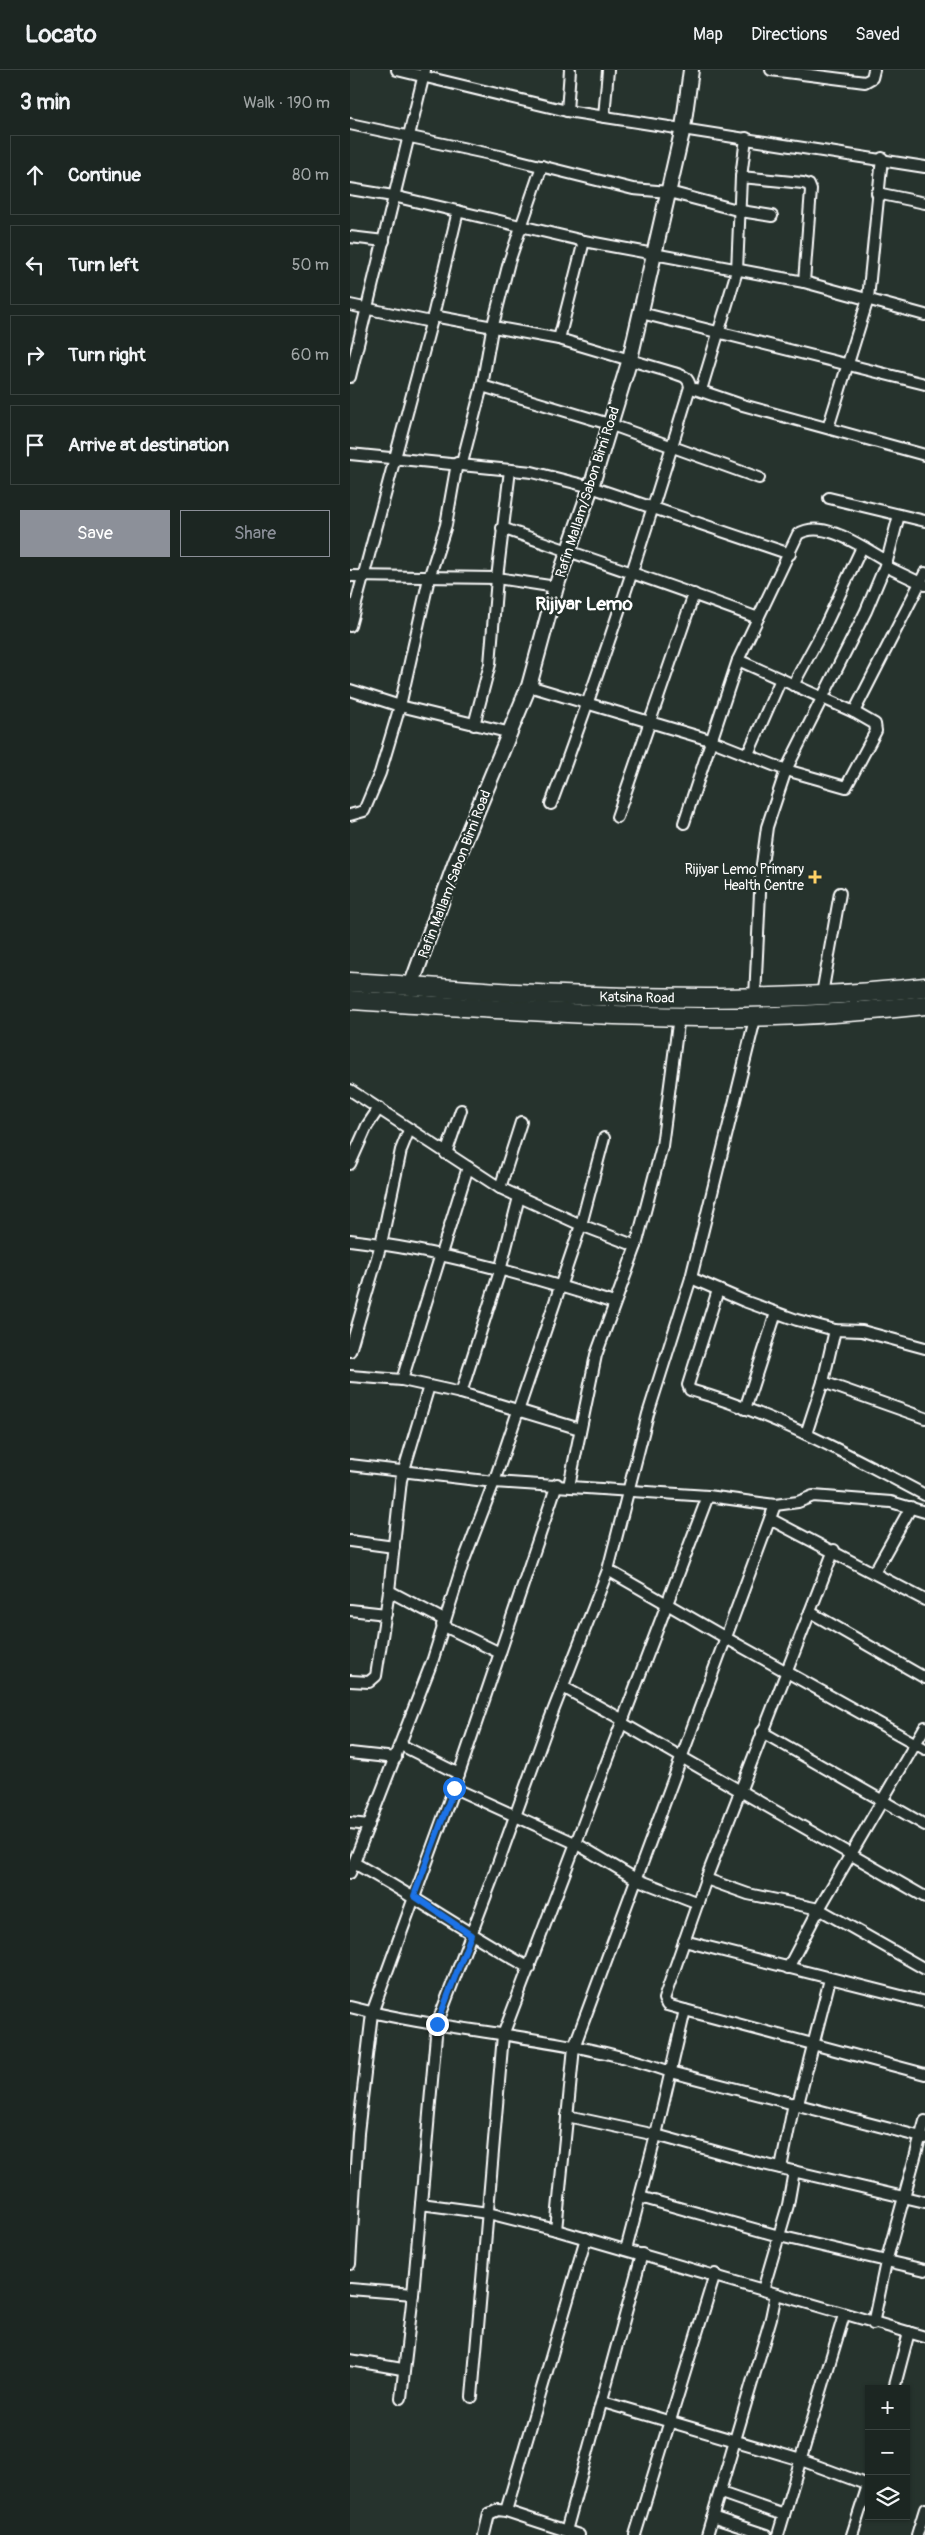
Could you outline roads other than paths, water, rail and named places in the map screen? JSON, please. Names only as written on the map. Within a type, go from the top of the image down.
[{"type":"highway","name":"Katsina Road","points":[[350,982],[616,997],[755,997],[925,987]]},
{"type":"highway","name":"Katsina Road","points":[[350,1000],[598,1014],[679,1016],[756,1015],[925,1005]]},
{"type":"street","points":[[397,70],[424,73],[567,111],[882,158],[925,167]]},
{"type":"street","points":[[567,111],[570,70]]},
{"type":"street","points":[[604,117],[608,70]]},
{"type":"street","name":"Rafin Mallam/Sabon Birni Road","points":[[411,986],[455,864],[529,686],[556,587],[591,487],[630,360],[683,128],[691,70]]},
{"type":"street","points":[[771,70],[865,82],[872,78],[874,70]]},
{"type":"street","points":[[350,377],[424,73]]},
{"type":"street","points":[[350,124],[633,188],[669,192],[741,211],[772,216]]},
{"type":"street","points":[[701,390],[737,271],[741,177],[746,138]]},
{"type":"street","points":[[828,428],[868,299],[877,193],[882,158]]},
{"type":"street","points":[[350,815],[364,811],[370,800],[400,706],[430,578],[482,386],[492,329],[509,262],[542,166]]},
{"type":"street","points":[[741,177],[809,185],[811,190],[804,282]]},
{"type":"street","points":[[350,189],[393,196],[584,241],[804,282],[925,313]]},
{"type":"street","points":[[877,193],[925,203]]},
{"type":"street","points":[[350,626],[432,319],[458,211]]},
{"type":"street","points":[[350,237],[384,241]]},
{"type":"street","points":[[559,340],[584,241]]},
{"type":"street","points":[[350,305],[559,340],[685,377],[689,381],[690,387],[631,574],[588,705],[551,804]]},
{"type":"street","points":[[641,313],[925,384]]},
{"type":"street","points":[[482,386],[609,424],[758,478]]},
{"type":"street","points":[[690,387],[739,404],[925,455]]},
{"type":"street","points":[[350,454],[393,460],[460,463],[532,472],[591,487],[790,554]]},
{"type":"street","points":[[474,725],[490,664],[496,578],[510,470]]},
{"type":"street","points":[[829,498],[925,521]]},
{"type":"street","points":[[755,997],[756,951],[766,836],[786,770],[866,611],[886,563],[900,515]]},
{"type":"street","points":[[502,528],[758,618]]},
{"type":"street","points":[[684,823],[738,660],[790,554],[792,543],[798,534],[807,528],[820,528],[862,547],[923,584]]},
{"type":"street","points":[[793,685],[824,628],[862,547]]},
{"type":"street","points":[[854,712],[923,584],[925,573]]},
{"type":"street","points":[[350,576],[496,578],[556,587]]},
{"type":"street","points":[[616,817],[694,594]]},
{"type":"street","points":[[529,686],[710,740],[786,770],[846,787],[876,731],[875,724],[854,712],[738,660]]},
{"type":"street","points":[[748,754],[781,679]]},
{"type":"street","points":[[350,690],[400,706],[511,733]]},
{"type":"street","points":[[822,994],[840,893]]},
{"type":"street","points":[[400,2398],[402,2369],[414,2294],[437,2024],[608,1570],[626,1492],[648,1414],[691,1278],[756,1015]]},
{"type":"street","points":[[569,1486],[596,1355],[636,1246],[662,1146],[679,1016]]},
{"type":"street","points":[[350,1090],[500,1188],[581,1225],[636,1246]]},
{"type":"street","points":[[350,1164],[367,1126],[379,1108]]},
{"type":"street","points":[[446,1154],[461,1110]]},
{"type":"street","points":[[500,1188],[521,1122]]},
{"type":"street","points":[[350,1352],[381,1244],[397,1165],[409,1130]]},
{"type":"street","points":[[530,1968],[471,1935],[414,1896],[352,1868],[401,1745],[494,1482],[581,1225],[604,1138]]},
{"type":"street","points":[[402,1380],[442,1256],[468,1167]]},
{"type":"street","points":[[461,1394],[500,1271],[519,1197]]},
{"type":"street","points":[[350,1240],[442,1256],[560,1285],[614,1302]]},
{"type":"street","points":[[691,1278],[776,1313],[835,1330],[862,1331],[925,1348]]},
{"type":"street","points":[[718,1290],[689,1387],[690,1390],[720,1398],[806,1434],[925,1495]]},
{"type":"street","points":[[745,1409],[776,1313]]},
{"type":"street","points":[[806,1434],[823,1382],[835,1330]]},
{"type":"street","points":[[350,1376],[402,1380],[429,1386],[518,1409],[580,1429]]},
{"type":"street","points":[[823,1382],[925,1418]]},
{"type":"street","points":[[350,1681],[369,1682],[375,1680],[386,1614],[404,1470],[429,1386]]},
{"type":"street","points":[[350,1465],[494,1482],[557,1484],[626,1492],[708,1496],[775,1505],[798,1502],[813,1496],[891,1502],[925,1512]]},
{"type":"street","points":[[350,2264],[358,2133],[372,2013],[459,1774],[557,1484]]},
{"type":"street","points":[[472,2397],[503,2035],[708,1496]]},
{"type":"street","points":[[556,2230],[574,2047],[683,1758],[775,1505]]},
{"type":"street","points":[[874,1573],[911,1507]]},
{"type":"street","points":[[770,1519],[924,1597]]},
{"type":"street","points":[[350,1541],[394,1547]]},
{"type":"street","points":[[834,1550],[739,1791],[664,2000],[667,2004],[685,2010],[814,2042],[925,2074]]},
{"type":"street","points":[[608,1570],[920,1746]]},
{"type":"street","points":[[389,1591],[500,1653]]},
{"type":"street","points":[[350,1610],[386,1614]]},
{"type":"street","points":[[810,1612],[925,1678]]},
{"type":"street","points":[[563,1687],[739,1791],[925,1897]]},
{"type":"street","points":[[788,1968],[819,1909],[884,1801],[920,1746],[925,1727]]},
{"type":"street","points":[[762,1732],[925,1825]]},
{"type":"street","points":[[401,1745],[459,1774]]},
{"type":"street","points":[[350,1753],[396,1758]]},
{"type":"street","points":[[454,1788],[516,1814],[577,1844],[636,1879],[698,1903]]},
{"type":"street","points":[[350,1823],[369,1825]]},
{"type":"street","points":[[706,1879],[748,1894],[819,1909],[925,1969]]},
{"type":"street","points":[[684,1941],[925,2002]]},
{"type":"street","points":[[781,2168],[796,2104],[830,1979]]},
{"type":"street","points":[[350,2008],[574,2047],[649,2064],[671,2072],[923,2137]]},
{"type":"street","points":[[626,2250],[656,2135],[685,2010]]},
{"type":"street","points":[[567,2116],[656,2135],[781,2168],[925,2202]]},
{"type":"street","points":[[873,2324],[886,2262],[903,2197],[923,2137],[925,2121]]},
{"type":"street","points":[[763,2290],[788,2205],[794,2171]]},
{"type":"street","points":[[640,2197],[779,2236],[925,2270]]},
{"type":"street","points":[[421,2204],[488,2213],[556,2230],[715,2274],[873,2324],[925,2337]]},
{"type":"street","points":[[506,2510],[586,2238]]},
{"type":"street","points":[[566,2531],[603,2402],[642,2254]]},
{"type":"street","points":[[635,2535],[715,2274]]},
{"type":"street","points":[[350,2289],[414,2294]]},
{"type":"street","points":[[707,2535],[771,2318],[776,2294]]},
{"type":"street","points":[[778,2535],[844,2315]]},
{"type":"street","points":[[895,2385],[908,2332]]},
{"type":"street","points":[[350,2360],[402,2369]]},
{"type":"street","points":[[603,2402],[801,2460],[865,2483]]},
{"type":"street","points":[[720,2492],[784,2515]]},
{"type":"street","points":[[852,2535],[865,2494]]},
{"type":"street","points":[[917,2535],[925,2509]]},
{"type":"street","points":[[484,2535],[489,2514],[498,2510],[506,2510],[550,2530],[566,2531],[579,2535]]},
{"type":"street","points":[[712,2517],[766,2535]]},
{"type":"place","name":"Rijiyar Lemo Primary Health Centre","points":[[815,877]]},
{"type":"district","name":"Rijiyar Lemo","points":[[584,603]]}]
